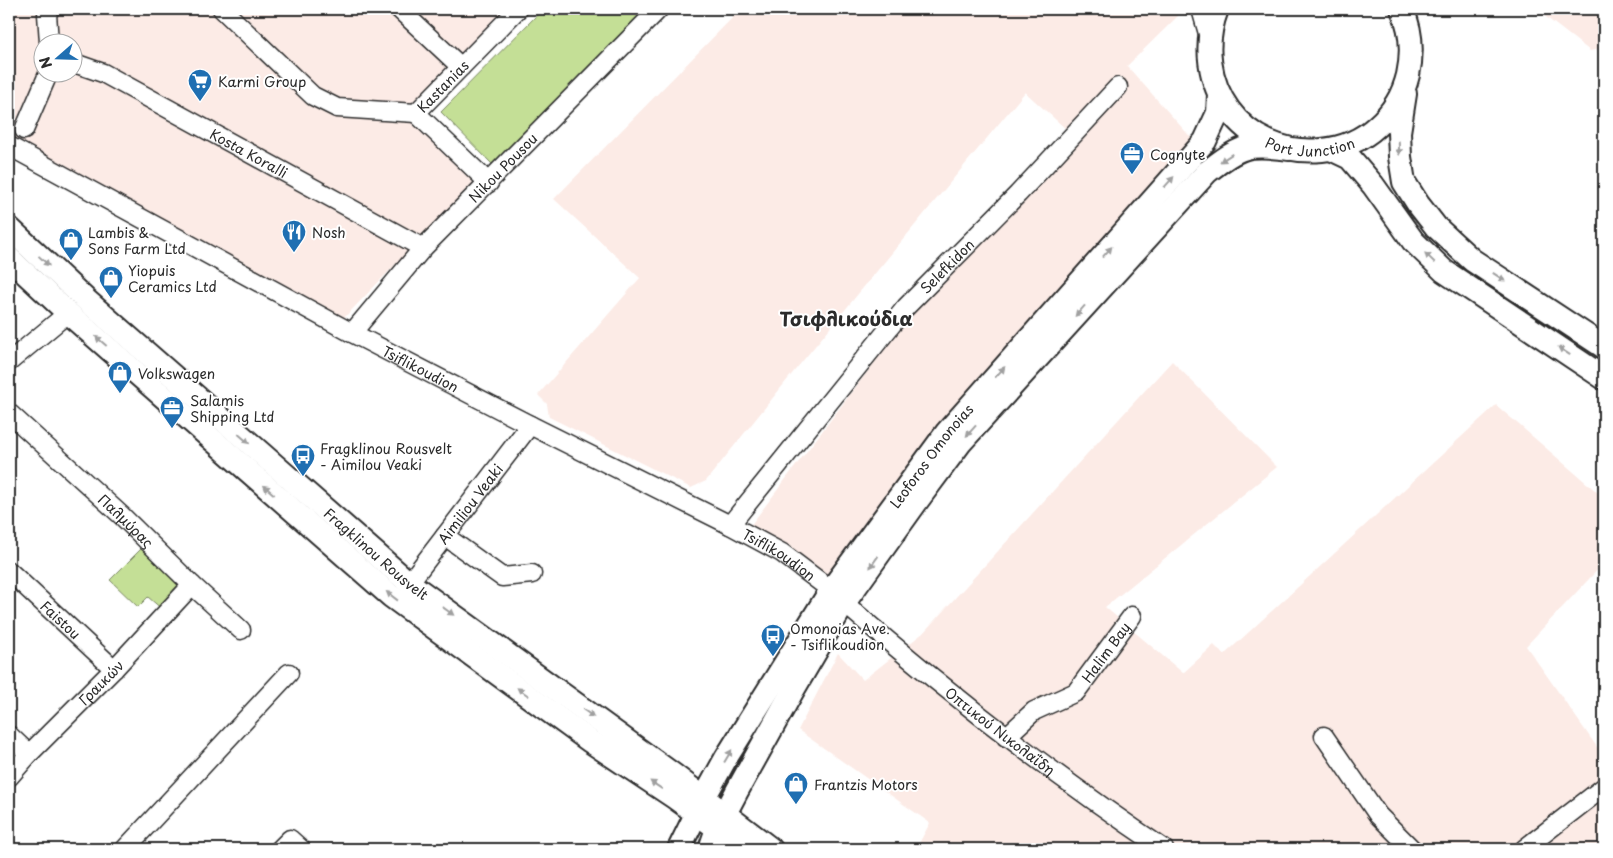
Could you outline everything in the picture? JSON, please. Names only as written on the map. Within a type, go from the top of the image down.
[{"type":"main road","name":"Port Junction","points":[[1218,9],[1210,37],[1209,56],[1212,75],[1219,94],[1236,119],[1260,138],[1289,149],[1310,152],[1331,149],[1359,139],[1372,131],[1393,109],[1406,83],[1412,58],[1411,35],[1402,9]]},
{"type":"main road","points":[[1406,83],[1399,132],[1400,157],[1404,182],[1418,204],[1436,227],[1472,260],[1604,347]]},
{"type":"main road","name":"Leoforos Omonoias","points":[[679,849],[726,758],[838,597],[947,432],[1205,140],[1218,113],[1219,94]]},
{"type":"main road","name":"Leoforos Omonoias","points":[[718,831],[792,692],[838,597],[961,442],[1207,172],[1243,148],[1262,145],[1289,149]]},
{"type":"main road","points":[[1331,149],[1350,158],[1374,185],[1413,241],[1444,271],[1604,378]]},
{"type":"main road","name":"Fragklinou Rousvelt","points":[[9,228],[86,300],[409,582],[700,806],[718,831],[746,849]]},
{"type":"main road","name":"Fragklinou Rousvelt","points":[[9,258],[68,313],[391,596],[590,741],[700,806]]},
{"type":"main road","name":"Fragklinou Rousvelt","points":[[718,831],[771,849]]},
{"type":"street","points":[[48,32],[47,14],[50,9]]},
{"type":"street","points":[[222,9],[313,96],[337,108],[416,113]]},
{"type":"street","points":[[399,9],[461,67]]},
{"type":"street","name":"Kastanias","points":[[489,183],[416,113],[518,9]]},
{"type":"street","name":"Nikou Pousou","points":[[352,333],[423,248],[659,9]]},
{"type":"street","points":[[1201,9],[1210,37]]},
{"type":"street","name":"Kosta Koralli","points":[[82,66],[103,73],[423,248]]},
{"type":"street","points":[[24,130],[45,82]]},
{"type":"street","name":"Selefkidon","points":[[730,525],[906,307],[1018,194],[1118,87]]},
{"type":"street","name":"Tsiflikoudion","points":[[9,146],[352,333],[782,553],[838,597]]},
{"type":"street","points":[[9,362],[68,313]]},
{"type":"street","name":"Παλμύρας","points":[[9,413],[121,515],[241,630]]},
{"type":"street","name":"Aimiliou Veaki","points":[[409,582],[530,425]]},
{"type":"street","points":[[445,536],[502,577],[532,574]]},
{"type":"street","name":"Faistou","points":[[9,571],[114,669]]},
{"type":"street","name":"Γραικών","points":[[9,777],[192,585]]},
{"type":"street","name":"Οπτικού Νικολαΐδη","points":[[838,597],[1006,737],[1106,810],[1164,849]]},
{"type":"street","name":"Halim Bay","points":[[1006,737],[1034,711],[1076,692],[1132,616]]},
{"type":"street","points":[[125,849],[289,672]]},
{"type":"street","points":[[9,735],[29,754]]},
{"type":"street","points":[[1324,736],[1378,815],[1412,849]]},
{"type":"street","points":[[1524,849],[1604,787]]},
{"type":"street","points":[[280,849],[290,839],[301,849]]},
{"type":"shaded area","points":[[9,9],[525,9],[414,120],[477,180],[343,319],[9,141]]},
{"type":"shaded area","points":[[741,9],[1170,9],[1178,16],[1127,66],[1194,141],[830,579],[750,526],[909,317],[1077,139],[1025,92],[706,481],[691,488],[549,417],[547,404],[538,395],[640,278],[554,199]]},
{"type":"shaded area","points":[[1533,9],[1604,9],[1604,48],[1590,51]]},
{"type":"shaded area","points":[[1172,361],[1277,467],[1105,607],[1183,673],[1214,645],[1224,655],[1496,405],[1604,498],[1604,563],[1526,646],[1604,757],[1604,849],[919,849],[917,847],[930,823],[798,730],[838,653],[863,680],[923,633]]},
{"type":"green space","points":[[543,9],[647,9],[493,165],[441,112]]},
{"type":"green space","points":[[146,544],[174,571],[181,587],[163,610],[148,597],[138,607],[110,580]]},
{"type":"place","name":"Karmi Group","points":[[200,102]]},
{"type":"place","name":"Cognyte","points":[[1132,175]]},
{"type":"place","name":"Nosh","points":[[294,253]]},
{"type":"place","name":"Lambis & Sons Farm Ltd","points":[[71,261]]},
{"type":"place","name":"Yiopuis Ceramics Ltd","points":[[111,299]]},
{"type":"place","name":"Volkswagen","points":[[120,394]]},
{"type":"place","name":"Salamis Shipping Ltd","points":[[172,429]]},
{"type":"place","name":"Fragklinou Rousvelt - Aimilou Veaki","points":[[303,477]]},
{"type":"place","name":"Omonoias Ave. - Tsiflikoudion","points":[[773,657]]},
{"type":"place","name":"Frantzis Motors","points":[[796,805]]},
{"type":"district","name":"Τσιφλικούδια","points":[[846,318]]}]
